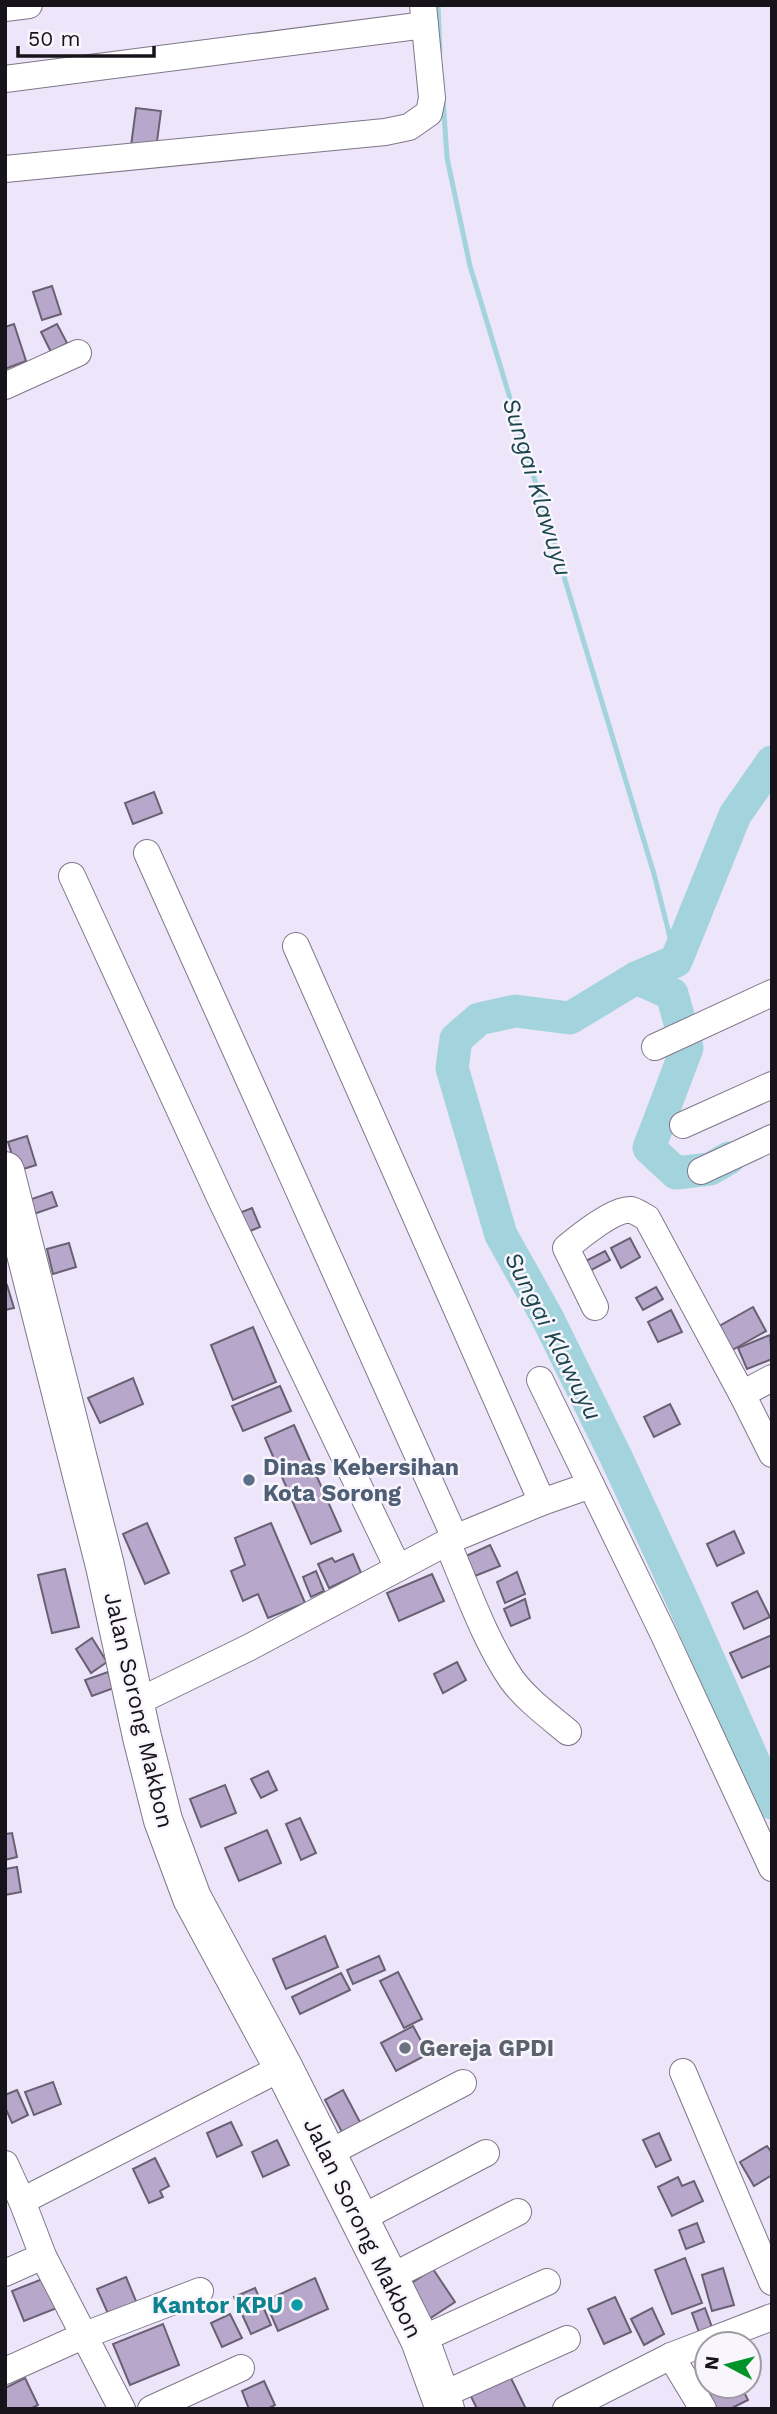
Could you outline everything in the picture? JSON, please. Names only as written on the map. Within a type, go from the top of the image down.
[{"type":"highway","name":"Jalan Sorong Makbon","points":[[5,1171],[105,1566],[163,1820],[192,1898],[283,2067],[360,2219],[420,2340],[444,2402]]},
{"type":"street","points":[[5,8],[29,5]]},
{"type":"street","points":[[5,79],[424,15],[432,98],[429,113],[409,127],[385,132],[5,169]]},
{"type":"street","points":[[5,386],[78,353]]},
{"type":"street","points":[[146,853],[451,1540],[498,1656],[514,1681],[531,1700],[568,1732]]},
{"type":"street","points":[[72,876],[222,1202],[398,1568]]},
{"type":"street","points":[[296,946],[542,1502]]},
{"type":"street","points":[[655,1047],[772,993]]},
{"type":"street","points":[[683,1125],[772,1085]]},
{"type":"street","points":[[701,1171],[772,1138]]},
{"type":"street","points":[[595,1307],[566,1248],[585,1232],[618,1213],[631,1210],[647,1218],[772,1454]]},
{"type":"street","points":[[742,1394],[772,1378]]},
{"type":"street","points":[[540,1380],[663,1633],[772,1868]]},
{"type":"street","points":[[135,1703],[248,1648],[451,1540],[591,1485]]},
{"type":"street","points":[[22,2201],[283,2067]]},
{"type":"street","points":[[682,2072],[772,2282]]},
{"type":"street","points":[[327,2154],[463,2084]]},
{"type":"street","points":[[360,2219],[486,2153]]},
{"type":"street","points":[[5,2164],[43,2256],[122,2409]]},
{"type":"street","points":[[389,2277],[518,2212]]},
{"type":"street","points":[[5,2273],[43,2256]]},
{"type":"street","points":[[420,2340],[547,2282]]},
{"type":"street","points":[[5,2371],[85,2335],[200,2291]]},
{"type":"street","points":[[566,2409],[671,2356],[772,2316]]},
{"type":"street","points":[[444,2402],[567,2339]]},
{"type":"street","points":[[671,2356],[703,2409]]},
{"type":"street","points":[[151,2409],[241,2368]]},
{"type":"building","points":[[136,108],[161,111],[156,149],[131,146]]},
{"type":"building","points":[[52,286],[61,314],[42,320],[33,292]]},
{"type":"building","points":[[14,324],[26,361],[5,369],[5,327]]},
{"type":"building","points":[[57,324],[67,343],[51,352],[41,332]]},
{"type":"building","points":[[154,792],[162,813],[133,824],[125,803]]},
{"type":"building","points":[[27,1136],[36,1165],[17,1171],[8,1142]]},
{"type":"building","points":[[52,1192],[57,1206],[31,1215],[26,1201]]},
{"type":"building","points":[[252,1208],[260,1227],[242,1234],[234,1215]]},
{"type":"building","points":[[630,1238],[640,1257],[621,1268],[611,1248]]},
{"type":"building","points":[[69,1243],[76,1267],[53,1274],[47,1249]]},
{"type":"building","points":[[605,1251],[610,1260],[582,1275],[578,1265]]},
{"type":"building","points":[[7,1285],[14,1308],[5,1310],[5,1286]]},
{"type":"building","points":[[656,1287],[663,1299],[643,1310],[636,1298]]},
{"type":"building","points":[[753,1307],[766,1331],[727,1353],[714,1329]]},
{"type":"building","points":[[671,1310],[682,1332],[658,1342],[648,1322]]},
{"type":"building","points":[[253,1327],[276,1382],[233,1400],[211,1345]]},
{"type":"building","points":[[770,1335],[772,1359],[747,1369],[738,1348]]},
{"type":"building","points":[[133,1378],[143,1404],[100,1423],[88,1398]]},
{"type":"building","points":[[280,1386],[291,1411],[243,1431],[232,1406]]},
{"type":"building","points":[[670,1404],[680,1424],[654,1437],[644,1417]]},
{"type":"building","points":[[294,1425],[341,1531],[311,1544],[265,1438]]},
{"type":"building","points":[[147,1523],[169,1573],[145,1584],[123,1534]]},
{"type":"building","points":[[271,1523],[305,1603],[268,1618],[258,1594],[243,1601],[231,1571],[245,1565],[235,1538]]},
{"type":"building","points":[[734,1531],[744,1553],[717,1566],[707,1544]]},
{"type":"building","points":[[490,1545],[500,1566],[475,1576],[466,1556]]},
{"type":"building","points":[[353,1554],[361,1573],[329,1588],[318,1564],[332,1558],[335,1562]]},
{"type":"building","points":[[65,1569],[79,1627],[52,1633],[38,1575]]},
{"type":"building","points":[[316,1571],[324,1591],[311,1597],[303,1577]]},
{"type":"building","points":[[517,1572],[525,1594],[505,1603],[497,1582]]},
{"type":"building","points":[[432,1574],[444,1601],[399,1621],[387,1593]]},
{"type":"building","points":[[757,1591],[770,1617],[744,1629],[732,1603]]},
{"type":"building","points":[[525,1599],[530,1618],[511,1626],[504,1609]]},
{"type":"building","points":[[772,1635],[772,1665],[742,1678],[730,1653]]},
{"type":"building","points":[[92,1638],[107,1662],[91,1673],[76,1649]]},
{"type":"building","points":[[457,1662],[466,1680],[443,1693],[434,1674]]},
{"type":"building","points":[[108,1672],[114,1688],[92,1696],[85,1680]]},
{"type":"building","points":[[268,1771],[277,1790],[261,1798],[251,1779]]},
{"type":"building","points":[[225,1785],[236,1813],[201,1827],[190,1799]]},
{"type":"building","points":[[300,1818],[316,1853],[301,1860],[286,1824]]},
{"type":"building","points":[[267,1830],[281,1863],[239,1881],[225,1848]]},
{"type":"building","points":[[12,1833],[17,1857],[5,1860],[5,1834]]},
{"type":"building","points":[[17,1867],[21,1892],[5,1895],[5,1869]]},
{"type":"building","points":[[325,1936],[338,1967],[286,1989],[273,1959]]},
{"type":"building","points":[[379,1956],[385,1970],[353,1984],[347,1970]]},
{"type":"building","points":[[398,1972],[422,2019],[404,2028],[380,1981]]},
{"type":"building","points":[[341,1973],[350,1990],[300,2014],[292,1997]]},
{"type":"building","name":"Gereja GPDI","points":[[413,2026],[428,2054],[396,2071],[381,2043]]},
{"type":"building","points":[[53,2082],[61,2104],[34,2115],[25,2092]]},
{"type":"building","points":[[17,2090],[28,2115],[12,2123],[5,2107],[5,2095]]},
{"type":"building","points":[[343,2090],[361,2124],[343,2134],[325,2100]]},
{"type":"building","points":[[231,2122],[242,2145],[217,2157],[207,2133]]},
{"type":"building","points":[[659,2133],[671,2160],[656,2167],[643,2140]]},
{"type":"building","points":[[277,2140],[289,2165],[263,2177],[252,2152]]},
{"type":"building","points":[[767,2146],[772,2153],[772,2175],[754,2186],[740,2162]]},
{"type":"building","points":[[155,2158],[169,2186],[160,2191],[163,2197],[149,2203],[133,2169]]},
{"type":"building","points":[[678,2177],[682,2186],[694,2181],[703,2201],[672,2216],[658,2187]]},
{"type":"building","points":[[697,2223],[704,2242],[686,2249],[679,2230]]},
{"type":"building","points":[[685,2258],[702,2303],[672,2314],[655,2270]]},
{"type":"building","points":[[723,2268],[734,2305],[712,2311],[702,2275]]},
{"type":"building","points":[[433,2269],[455,2302],[429,2319],[407,2286]]},
{"type":"building","points":[[126,2277],[138,2306],[110,2318],[97,2289]]},
{"type":"building","points":[[45,2278],[57,2308],[24,2321],[12,2291]]},
{"type":"building","name":"Kantor KPU","points":[[315,2278],[328,2309],[278,2331],[265,2301]]},
{"type":"building","points":[[255,2288],[271,2325],[251,2334],[234,2297]]},
{"type":"building","points":[[615,2297],[631,2332],[604,2344],[588,2309]]},
{"type":"building","points":[[652,2308],[664,2334],[644,2345],[631,2319]]},
{"type":"building","points":[[705,2308],[713,2330],[698,2330],[692,2313]]},
{"type":"building","points":[[230,2314],[242,2338],[222,2347],[211,2323]]},
{"type":"building","points":[[163,2324],[179,2365],[130,2385],[113,2344]]},
{"type":"building","points":[[506,2368],[526,2409],[477,2409],[467,2388]]},
{"type":"building","points":[[25,2378],[38,2405],[30,2409],[5,2409],[5,2388]]},
{"type":"building","points":[[264,2381],[275,2405],[267,2409],[249,2409],[242,2391]]},
{"type":"building","points":[[712,2400],[748,2400],[730,2409],[716,2409]]},
{"type":"waterway","name":"Sungai Klawuyu","points":[[438,5],[440,51]]},
{"type":"waterway","name":"Sungai Klawuyu","points":[[443,99],[447,158],[470,266],[654,874],[676,961]]},
{"type":"waterway","name":"Sungai Klawuyu","points":[[636,978],[676,961],[735,815],[772,762]]},
{"type":"waterway","name":"Sungai Klawuyu","points":[[729,1158],[710,1169],[676,1173],[649,1148],[687,1048],[672,994],[636,978],[570,1018],[515,1011],[479,1019],[456,1039],[452,1068],[501,1235],[547,1317],[616,1457],[772,1803]]},
{"type":"place","name":"Dinas Kebersihan Kota Sorong","points":[[249,1480]]},
{"type":"place","name":"Gereja GPDI","points":[[405,2048]]},
{"type":"place","name":"Kantor KPU","points":[[297,2305]]}]
